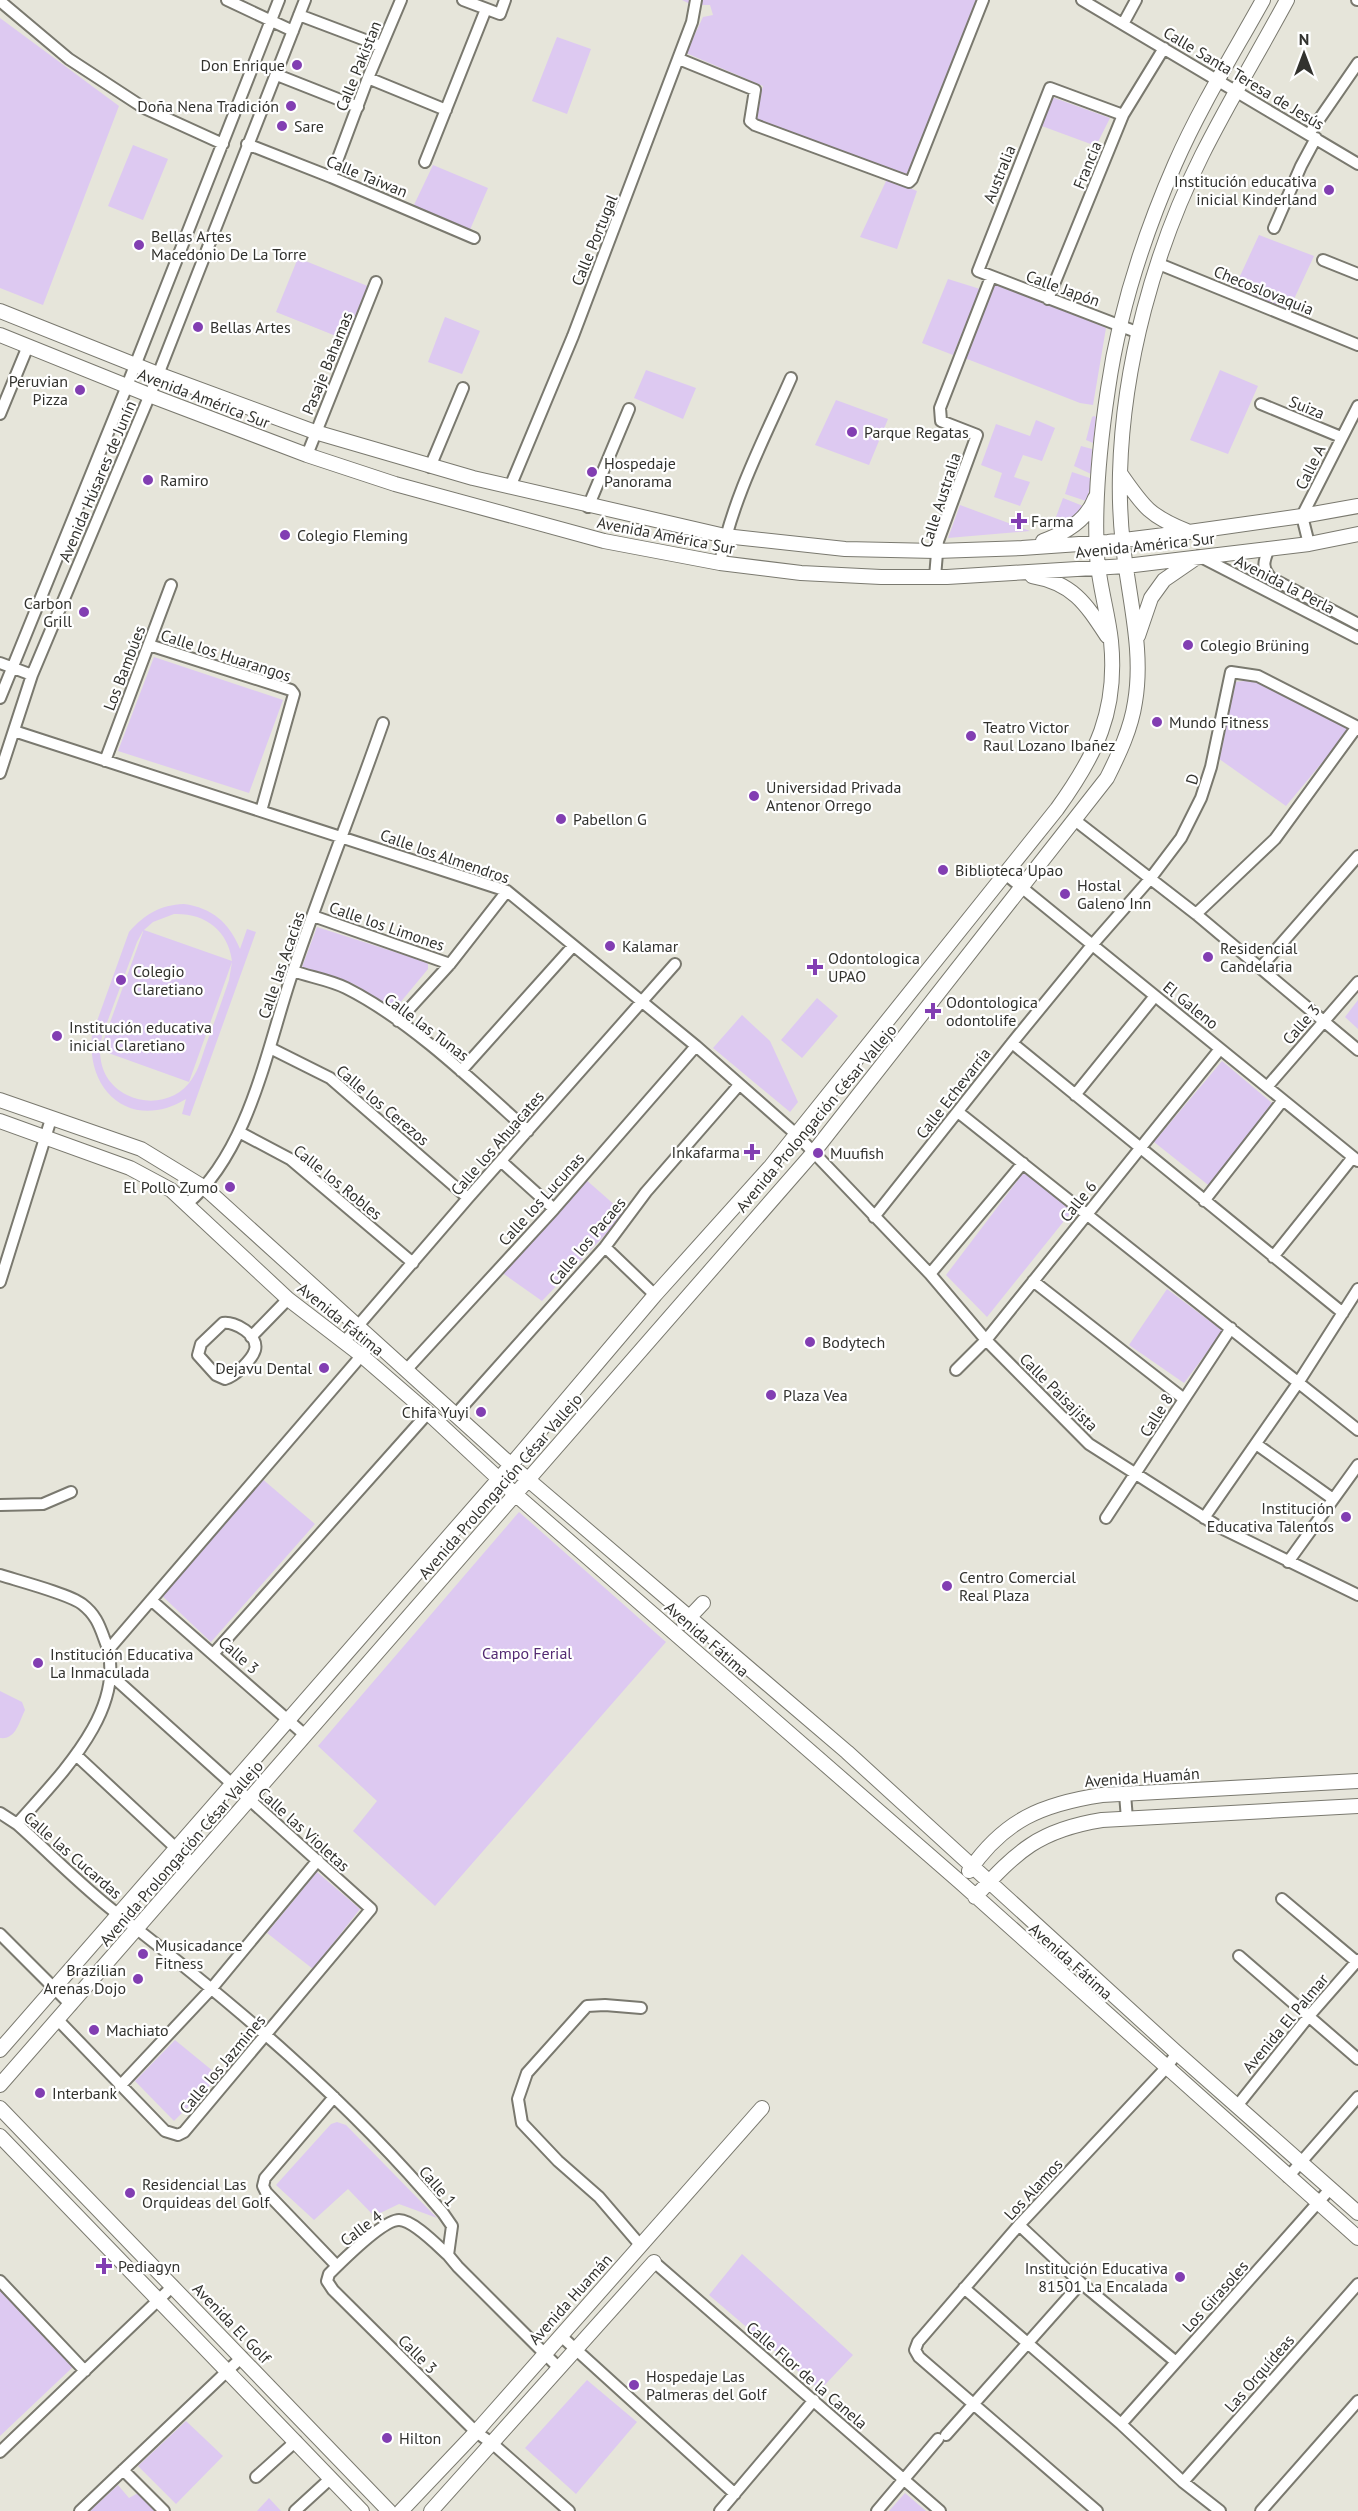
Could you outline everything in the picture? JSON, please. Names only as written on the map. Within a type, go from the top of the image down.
[{"type":"main road","name":"Avenida Prolongación César Vallejo","points":[[0,2050],[511,1465],[655,1295],[771,1166],[1057,809],[1083,772],[1097,743],[1108,709],[1112,677],[1111,641],[1098,568],[1097,542],[1108,390],[1122,326],[1135,271],[1175,164],[1218,80],[1263,0]]},
{"type":"main road","name":"Avenida Prolongación César Vallejo","points":[[0,2085],[813,1153],[1076,821],[1107,778],[1124,744],[1135,704],[1137,638],[1126,566],[1120,473],[1126,406],[1138,333],[1178,208],[1202,155],[1287,0]]},
{"type":"main road","name":"Avenida América Sur","points":[[0,311],[135,366],[315,432],[430,467],[588,507],[725,536],[845,549],[936,551],[1022,548],[1189,532],[1358,506]]},
{"type":"main road","name":"Avenida América Sur","points":[[0,334],[149,395],[307,455],[395,484],[604,541],[720,563],[801,573],[935,577],[1015,574],[1126,566],[1309,544],[1358,534]]},
{"type":"main road","points":[[1120,473],[1146,509],[1169,524],[1189,532]]},
{"type":"main road","points":[[1022,548],[1059,535],[1089,513],[1100,478]]},
{"type":"main road","points":[[1015,574],[1059,583],[1068,588],[1087,605],[1111,641],[1137,638],[1151,598],[1164,580],[1199,556]]},
{"type":"main road","name":"Avenida Fátima","points":[[0,1100],[141,1149],[205,1188],[511,1465],[847,1752],[1177,2053],[1330,2189],[1357,2209]]},
{"type":"main road","name":"Avenida Fátima","points":[[0,1121],[130,1167],[171,1190],[288,1299],[361,1355],[428,1413],[515,1494],[832,1769],[1358,2238]]},
{"type":"main road","points":[[760,1213],[755,1206],[754,1192],[772,1174],[771,1166]]},
{"type":"main road","points":[[721,1221],[731,1221],[735,1224],[736,1239]]},
{"type":"main road","points":[[555,1414],[554,1421],[562,1429],[571,1429]]},
{"type":"main road","points":[[675,1633],[703,1603]]},
{"type":"main road","points":[[832,1769],[847,1752]]},
{"type":"main road","name":"Avenida Huamán","points":[[960,1882],[992,1843],[1017,1823],[1043,1808],[1069,1800],[1125,1794],[1358,1781]]},
{"type":"main road","points":[[975,1897],[1029,1845],[1054,1831],[1078,1824],[1127,1819],[1358,1806]]},
{"type":"main road","points":[[1061,1974],[1075,1959]]},
{"type":"main road","name":"Avenida El Golf","points":[[0,2108],[242,2356],[389,2511]]},
{"type":"main road","name":"Avenida Huamán","points":[[401,2511],[476,2432],[544,2352],[561,2336],[762,2108]]},
{"type":"main road","points":[[0,2136],[362,2511]]},
{"type":"main road","points":[[94,2234],[108,2220]]},
{"type":"main road","points":[[430,2511],[493,2444],[654,2262]]},
{"type":"street","points":[[9,9],[18,0]]},
{"type":"street","points":[[227,0],[293,31]]},
{"type":"street","name":"Avenida Húsares de Junín","points":[[0,698],[135,366],[279,0]]},
{"type":"street","name":"Avenida Húsares de Junín","points":[[0,773],[32,675],[158,374],[305,0]]},
{"type":"street","name":"Calle Pakistan","points":[[331,177],[368,78],[401,0]]},
{"type":"street","points":[[463,0],[500,14],[505,0]]},
{"type":"street","name":"Calle Portugal","points":[[510,487],[627,199],[695,14],[696,0]]},
{"type":"street","points":[[679,58],[755,90],[749,114],[750,121],[755,125],[909,182],[984,0]]},
{"type":"street","name":"Calle Santa Teresa de Jesús","points":[[1082,0],[1358,164]]},
{"type":"street","points":[[1124,24],[1136,0]]},
{"type":"street","points":[[0,1],[69,59],[144,108],[223,144]]},
{"type":"street","points":[[425,162],[486,9]]},
{"type":"street","points":[[299,15],[381,46]]},
{"type":"street","name":"Francia","points":[[1048,299],[1123,115],[1164,48]]},
{"type":"street","points":[[1274,228],[1313,136],[1358,63]]},
{"type":"street","points":[[277,75],[358,107]]},
{"type":"street","points":[[368,78],[446,110]]},
{"type":"street","name":"Australia","points":[[978,271],[1050,88],[1123,115]]},
{"type":"street","name":"Calle Taiwan","points":[[247,144],[474,238]]},
{"type":"street","points":[[1323,260],[1358,274]]},
{"type":"street","name":"Checoslovaquia","points":[[1159,264],[1358,345]]},
{"type":"street","name":"Calle Japón","points":[[978,271],[1138,333]]},
{"type":"street","name":"Calle Australia","points":[[935,577],[936,551],[977,435],[941,421],[940,408],[991,277]]},
{"type":"street","name":"Pasaje Bahamas","points":[[307,455],[376,282]]},
{"type":"street","points":[[0,414],[28,346]]},
{"type":"street","points":[[720,563],[725,536],[757,454],[791,378]]},
{"type":"street","points":[[430,467],[462,388]]},
{"type":"street","name":"Suiza","points":[[1261,404],[1341,437]]},
{"type":"street","name":"Calle A","points":[[1309,544],[1302,516],[1358,406]]},
{"type":"street","points":[[588,507],[629,409]]},
{"type":"street","name":"Avenida la Perla","points":[[1269,548],[1264,561],[1265,570],[1271,578],[1355,620]]},
{"type":"street","name":"Avenida la Perla","points":[[1199,556],[1358,638]]},
{"type":"street","name":"Los Bambúes","points":[[105,760],[171,585]]},
{"type":"street","name":"Calle los Huarangos","points":[[148,645],[291,690],[294,694],[261,811]]},
{"type":"street","points":[[0,663],[32,675]]},
{"type":"street","name":"D","points":[[1150,879],[1180,838],[1202,798],[1233,671],[1258,676],[1356,726],[1357,729]]},
{"type":"street","name":"Calle las Acacias","points":[[187,1204],[205,1188],[239,1132],[270,1048],[293,971],[383,723]]},
{"type":"street","points":[[1196,914],[1275,839],[1357,729]]},
{"type":"street","name":"Calle los Almendros","points":[[14,731],[507,891],[696,1046],[797,1135]]},
{"type":"street","points":[[1076,821],[1196,914],[1358,1050]]},
{"type":"street","points":[[1261,967],[1358,856]]},
{"type":"street","name":"El Galeno","points":[[1004,873],[1355,1159]]},
{"type":"street","name":"Calle Echevarría","points":[[874,1217],[1012,1043],[1150,879]]},
{"type":"street","points":[[398,1021],[450,964],[507,891]]},
{"type":"street","name":"Calle los Limones","points":[[313,916],[450,964]]},
{"type":"street","points":[[461,1071],[573,946]]},
{"type":"street","name":"Calle los Ahuacates","points":[[344,1342],[675,964]]},
{"type":"street","name":"Calle las Tunas","points":[[293,971],[345,988],[398,1021],[461,1071],[528,1131]]},
{"type":"street","name":"Calle 3","points":[[1267,1087],[1358,982]]},
{"type":"street","points":[[1075,1095],[1155,996]]},
{"type":"street","points":[[1012,1043],[1343,1313]]},
{"type":"street","name":"Calle los Lucunas","points":[[407,1369],[554,1209],[696,1046]]},
{"type":"street","name":"Calle los Cerezos","points":[[270,1048],[330,1078],[468,1198]]},
{"type":"street","name":"Calle 6","points":[[956,1370],[986,1340],[1220,1049]]},
{"type":"street","name":"Calle los Pacaes","points":[[456,1414],[604,1247],[646,1192],[739,1085]]},
{"type":"street","points":[[1204,1201],[1283,1100]]},
{"type":"street","points":[[958,1112],[1358,1430]]},
{"type":"street","points":[[0,1282],[51,1119]]},
{"type":"street","name":"Calle los Robles","points":[[239,1132],[290,1159],[413,1263]]},
{"type":"street","name":"Calle Paisajista","points":[[797,1135],[930,1275],[986,1340],[1089,1444],[1204,1518],[1358,1595]]},
{"type":"street","points":[[1273,1257],[1355,1159]]},
{"type":"street","points":[[502,1162],[554,1209]]},
{"type":"street","points":[[930,1275],[1023,1162]]},
{"type":"street","points":[[604,1247],[655,1295]]},
{"type":"street","points":[[1033,1281],[1184,1399]]},
{"type":"street","points":[[1204,1518],[1298,1383],[1358,1289]]},
{"type":"street","points":[[251,1337],[288,1299]]},
{"type":"street","points":[[223,1323],[235,1324],[251,1337],[255,1346],[254,1353],[228,1378],[216,1375],[198,1355],[201,1344],[223,1323]]},
{"type":"street","name":"Calle 8","points":[[1106,1518],[1231,1328]]},
{"type":"street","points":[[109,1649],[374,1341]]},
{"type":"street","points":[[214,1653],[428,1413]]},
{"type":"street","points":[[1256,1444],[1334,1499]]},
{"type":"street","points":[[1288,1562],[1358,1465]]},
{"type":"street","points":[[0,1505],[43,1504],[70,1492]]},
{"type":"street","points":[[0,1575],[80,1602],[95,1616],[109,1649],[111,1675],[99,1714],[75,1755],[17,1824]]},
{"type":"street","name":"Calle 3","points":[[151,1600],[305,1735]]},
{"type":"street","name":"Calle las Violetas","points":[[111,1675],[371,1909]]},
{"type":"street","points":[[75,1755],[175,1850],[192,1863]]},
{"type":"street","points":[[1125,1794],[1127,1819]]},
{"type":"street","name":"Calle las Cucardas","points":[[0,1813],[17,1824],[118,1915],[139,1928],[266,2035]]},
{"type":"street","points":[[120,2086],[212,1988],[318,1860]]},
{"type":"street","points":[[1282,1899],[1358,1962]]},
{"type":"street","name":"Calle los Jazmines","points":[[58,2020],[165,2131],[178,2135],[184,2132],[371,1909]]},
{"type":"street","points":[[0,1934],[71,2005]]},
{"type":"street","points":[[1239,1956],[1358,2059]]},
{"type":"street","name":"Avenida El Palmar","points":[[1237,2106],[1309,2016],[1358,1962]]},
{"type":"street","points":[[641,2008],[587,2006],[526,2073],[518,2098],[522,2122],[558,2161],[599,2197],[641,2246]]},
{"type":"street","name":"Calle 1","points":[[266,2035],[334,2097],[442,2213],[452,2226],[448,2255]]},
{"type":"street","name":"Los Alamos","points":[[975,2403],[919,2357],[915,2350],[918,2342],[1019,2225],[1166,2068],[1177,2053]]},
{"type":"street","points":[[334,2097],[266,2178],[263,2186],[266,2192],[337,2266]]},
{"type":"street","points":[[1288,2177],[1358,2097]]},
{"type":"street","name":"Los Girasoles","points":[[1121,2424],[1330,2189]]},
{"type":"street","name":"Calle 4","points":[[327,2281],[329,2274],[337,2266],[387,2223],[400,2220],[411,2223],[448,2255]]},
{"type":"street","points":[[1019,2225],[1081,2283],[1176,2362]]},
{"type":"street","points":[[448,2255],[559,2368]]},
{"type":"street","name":"Calle Flor de la Canela","points":[[654,2262],[940,2511]]},
{"type":"street","points":[[0,2281],[85,2372]]},
{"type":"street","name":"Calle 3","points":[[327,2281],[333,2290],[476,2432],[493,2444],[568,2511]]},
{"type":"street","points":[[877,2511],[1081,2283]]},
{"type":"street","name":"Las Orquídeas","points":[[1183,2482],[1358,2284]]},
{"type":"street","points":[[0,2452],[173,2286]]},
{"type":"street","points":[[964,2288],[1121,2424],[1183,2482],[1220,2511]]},
{"type":"street","points":[[561,2336],[735,2494]]},
{"type":"street","points":[[80,2511],[242,2356]]},
{"type":"street","points":[[720,2511],[814,2400]]},
{"type":"street","points":[[1261,2511],[1358,2401]]},
{"type":"street","points":[[975,2403],[1097,2511]]},
{"type":"street","points":[[256,2477],[296,2441]]},
{"type":"street","points":[[123,2470],[164,2511]]},
{"type":"street","points":[[295,2511],[331,2478]]},
{"type":"green space","points":[[682,0],[977,0],[907,174],[753,121],[763,86],[686,53],[703,17],[713,15],[710,5],[692,5]]},
{"type":"green space","points":[[0,18],[119,106],[43,305],[0,288]]},
{"type":"green space","points":[[557,37],[591,49],[567,114],[532,101]]},
{"type":"green space","points":[[1049,96],[1110,118],[1096,146],[1039,125]]},
{"type":"green space","points":[[133,145],[168,159],[143,220],[108,206]]},
{"type":"green space","points":[[433,165],[488,188],[469,232],[413,207]]},
{"type":"green space","points":[[887,179],[917,191],[897,249],[860,237]]},
{"type":"green space","points":[[1259,235],[1314,256],[1288,312],[1234,289]]},
{"type":"green space","points":[[298,258],[370,287],[349,336],[341,338],[276,312]]},
{"type":"green space","points":[[948,279],[980,289],[953,355],[922,343]]},
{"type":"green space","points":[[992,280],[1106,328],[1093,405],[1080,403],[962,357]]},
{"type":"green space","points":[[445,317],[480,331],[462,374],[428,362]]},
{"type":"green space","points":[[646,370],[696,388],[683,419],[634,398]]},
{"type":"green space","points":[[1220,370],[1258,386],[1228,454],[1190,440]]},
{"type":"green space","name":"Parque Regatas","points":[[836,400],[888,419],[869,465],[815,445]]},
{"type":"green space","points":[[1094,416],[1096,417],[1093,443],[1086,440]]},
{"type":"green space","points":[[1036,420],[1055,428],[1042,461],[1023,455],[1014,477],[1030,482],[1020,506],[994,497],[1002,473],[981,465],[996,424],[1030,436]]},
{"type":"green space","points":[[1081,446],[1092,449],[1091,474],[1074,466]]},
{"type":"green space","points":[[1072,472],[1093,479],[1086,501],[1065,494]]},
{"type":"green space","points":[[1063,498],[1083,506],[1075,518],[1050,533]]},
{"type":"green space","points":[[960,505],[1030,531],[948,538]]},
{"type":"green space","points":[[154,657],[283,700],[249,793],[118,751]]},
{"type":"green space","points":[[1255,680],[1350,729],[1286,806],[1215,756],[1234,682]]},
{"type":"green space","points":[[184,904],[203,909],[218,918],[231,931],[240,949],[247,929],[256,932],[190,1116],[182,1114],[186,1099],[167,1108],[149,1111],[132,1108],[117,1101],[105,1090],[92,1056],[92,1035],[129,932],[141,920],[154,912],[168,906]],"holes":[[[174,914],[196,917],[213,926],[226,940],[232,961],[144,930],[153,922]],[[143,931],[100,1050],[102,1036],[137,942]],[[232,962],[229,980],[198,1067],[192,1079],[186,1086],[179,1092],[171,1097],[154,1101],[127,1095],[115,1087],[107,1077],[100,1050],[189,1082]]]},
{"type":"green space","points":[[317,927],[423,961],[428,964],[428,969],[394,1010],[378,1002],[353,984],[302,967]]},
{"type":"green space","points":[[817,998],[838,1016],[802,1058],[781,1040]]},
{"type":"green space","points":[[1358,1000],[1358,1029],[1345,1017]]},
{"type":"green space","points":[[742,1015],[770,1041],[798,1102],[790,1112],[713,1048]]},
{"type":"green space","points":[[1222,1061],[1272,1103],[1212,1188],[1154,1142]]},
{"type":"green space","points":[[1024,1172],[1072,1211],[987,1317],[946,1275]]},
{"type":"green space","points":[[584,1178],[625,1214],[542,1301],[501,1272]]},
{"type":"green space","points":[[1167,1289],[1223,1331],[1184,1383],[1129,1345]]},
{"type":"green space","points":[[260,1477],[315,1524],[211,1642],[158,1592]]},
{"type":"green space","name":"Campo Ferial","points":[[519,1512],[666,1642],[435,1906],[353,1831],[377,1801],[318,1746]]},
{"type":"green space","points":[[0,1691],[22,1702],[25,1710],[16,1729],[5,1738],[0,1738]]},
{"type":"green space","points":[[317,1872],[360,1909],[313,1969],[267,1933]]},
{"type":"green space","points":[[175,2040],[219,2076],[174,2121],[135,2081]]},
{"type":"green space","points":[[337,2122],[346,2125],[437,2218],[399,2204],[374,2216],[348,2189],[314,2220],[276,2185],[331,2124]]},
{"type":"green space","points":[[742,2254],[853,2355],[820,2390],[709,2295]]},
{"type":"green space","points":[[0,2291],[75,2365],[0,2436]]},
{"type":"green space","points":[[587,2380],[637,2422],[576,2494],[525,2448]]},
{"type":"green space","points":[[186,2421],[223,2456],[176,2504],[138,2466]]},
{"type":"green space","points":[[118,2485],[129,2498],[138,2493],[155,2511],[90,2511]]},
{"type":"green space","points":[[905,2493],[926,2511],[889,2511]]},
{"type":"green space","points":[[269,2498],[281,2511],[257,2511]]},
{"type":"place","name":"Don Enrique","points":[[297,65]]},
{"type":"place","name":"Doña Nena Tradición","points":[[291,106]]},
{"type":"place","name":"Sare","points":[[282,126]]},
{"type":"place","name":"Institución educativa inicial Kinderland","points":[[1329,190]]},
{"type":"place","name":"Bellas Artes Macedonio De La Torre","points":[[139,245]]},
{"type":"place","name":"Bellas Artes","points":[[198,327]]},
{"type":"place","name":"Peruvian Pizza","points":[[80,390]]},
{"type":"place","name":"Parque Regatas","points":[[852,432]]},
{"type":"place","name":"Hospedaje Panorama","points":[[592,472]]},
{"type":"place","name":"Ramiro","points":[[148,480]]},
{"type":"place","name":"Farma","points":[[1019,521]]},
{"type":"place","name":"Colegio Fleming","points":[[285,535]]},
{"type":"place","name":"Carbon Grill","points":[[84,612]]},
{"type":"place","name":"Colegio Brüning","points":[[1188,645]]},
{"type":"place","name":"Mundo Fitness","points":[[1157,722]]},
{"type":"place","name":"Teatro Victor Raul Lozano Ibañez","points":[[971,736]]},
{"type":"place","name":"Universidad Privada Antenor Orrego","points":[[754,796]]},
{"type":"place","name":"Pabellon G","points":[[561,819]]},
{"type":"place","name":"Biblioteca Upao","points":[[943,870]]},
{"type":"place","name":"Hostal Galeno Inn","points":[[1065,894]]},
{"type":"place","name":"Kalamar","points":[[610,946]]},
{"type":"place","name":"Residencial Candelaria","points":[[1208,957]]},
{"type":"place","name":"Odontologica UPAO","points":[[815,967]]},
{"type":"place","name":"Colegio Claretiano","points":[[121,980]]},
{"type":"place","name":"Odontologica odontolife","points":[[933,1011]]},
{"type":"place","name":"Institución educativa inicial Claretiano","points":[[57,1036]]},
{"type":"place","name":"Inkafarma","points":[[752,1152]]},
{"type":"place","name":"Muufish","points":[[818,1153]]},
{"type":"place","name":"El Pollo Zumo","points":[[230,1187]]},
{"type":"place","name":"Bodytech","points":[[810,1342]]},
{"type":"place","name":"Dejavu Dental","points":[[324,1368]]},
{"type":"place","name":"Plaza Vea","points":[[771,1395]]},
{"type":"place","name":"Chifa Yuyi","points":[[481,1412]]},
{"type":"place","name":"Institución Educativa Talentos","points":[[1346,1517]]},
{"type":"place","name":"Centro Comercial Real Plaza","points":[[947,1586]]},
{"type":"place","name":"Institución Educativa La Inmaculada","points":[[38,1663]]},
{"type":"place","name":"Musicadance Fitness","points":[[143,1954]]},
{"type":"place","name":"Brazilian Arenas Dojo","points":[[138,1979]]},
{"type":"place","name":"Machiato","points":[[94,2030]]},
{"type":"place","name":"Interbank","points":[[40,2093]]},
{"type":"place","name":"Residencial Las Orquideas del Golf","points":[[130,2193]]},
{"type":"place","name":"Pediagyn","points":[[104,2266]]},
{"type":"place","name":"Institución Educativa 81501 La Encalada","points":[[1180,2277]]},
{"type":"place","name":"Hospedaje Las Palmeras del Golf","points":[[634,2385]]},
{"type":"place","name":"Hilton","points":[[387,2438]]}]
